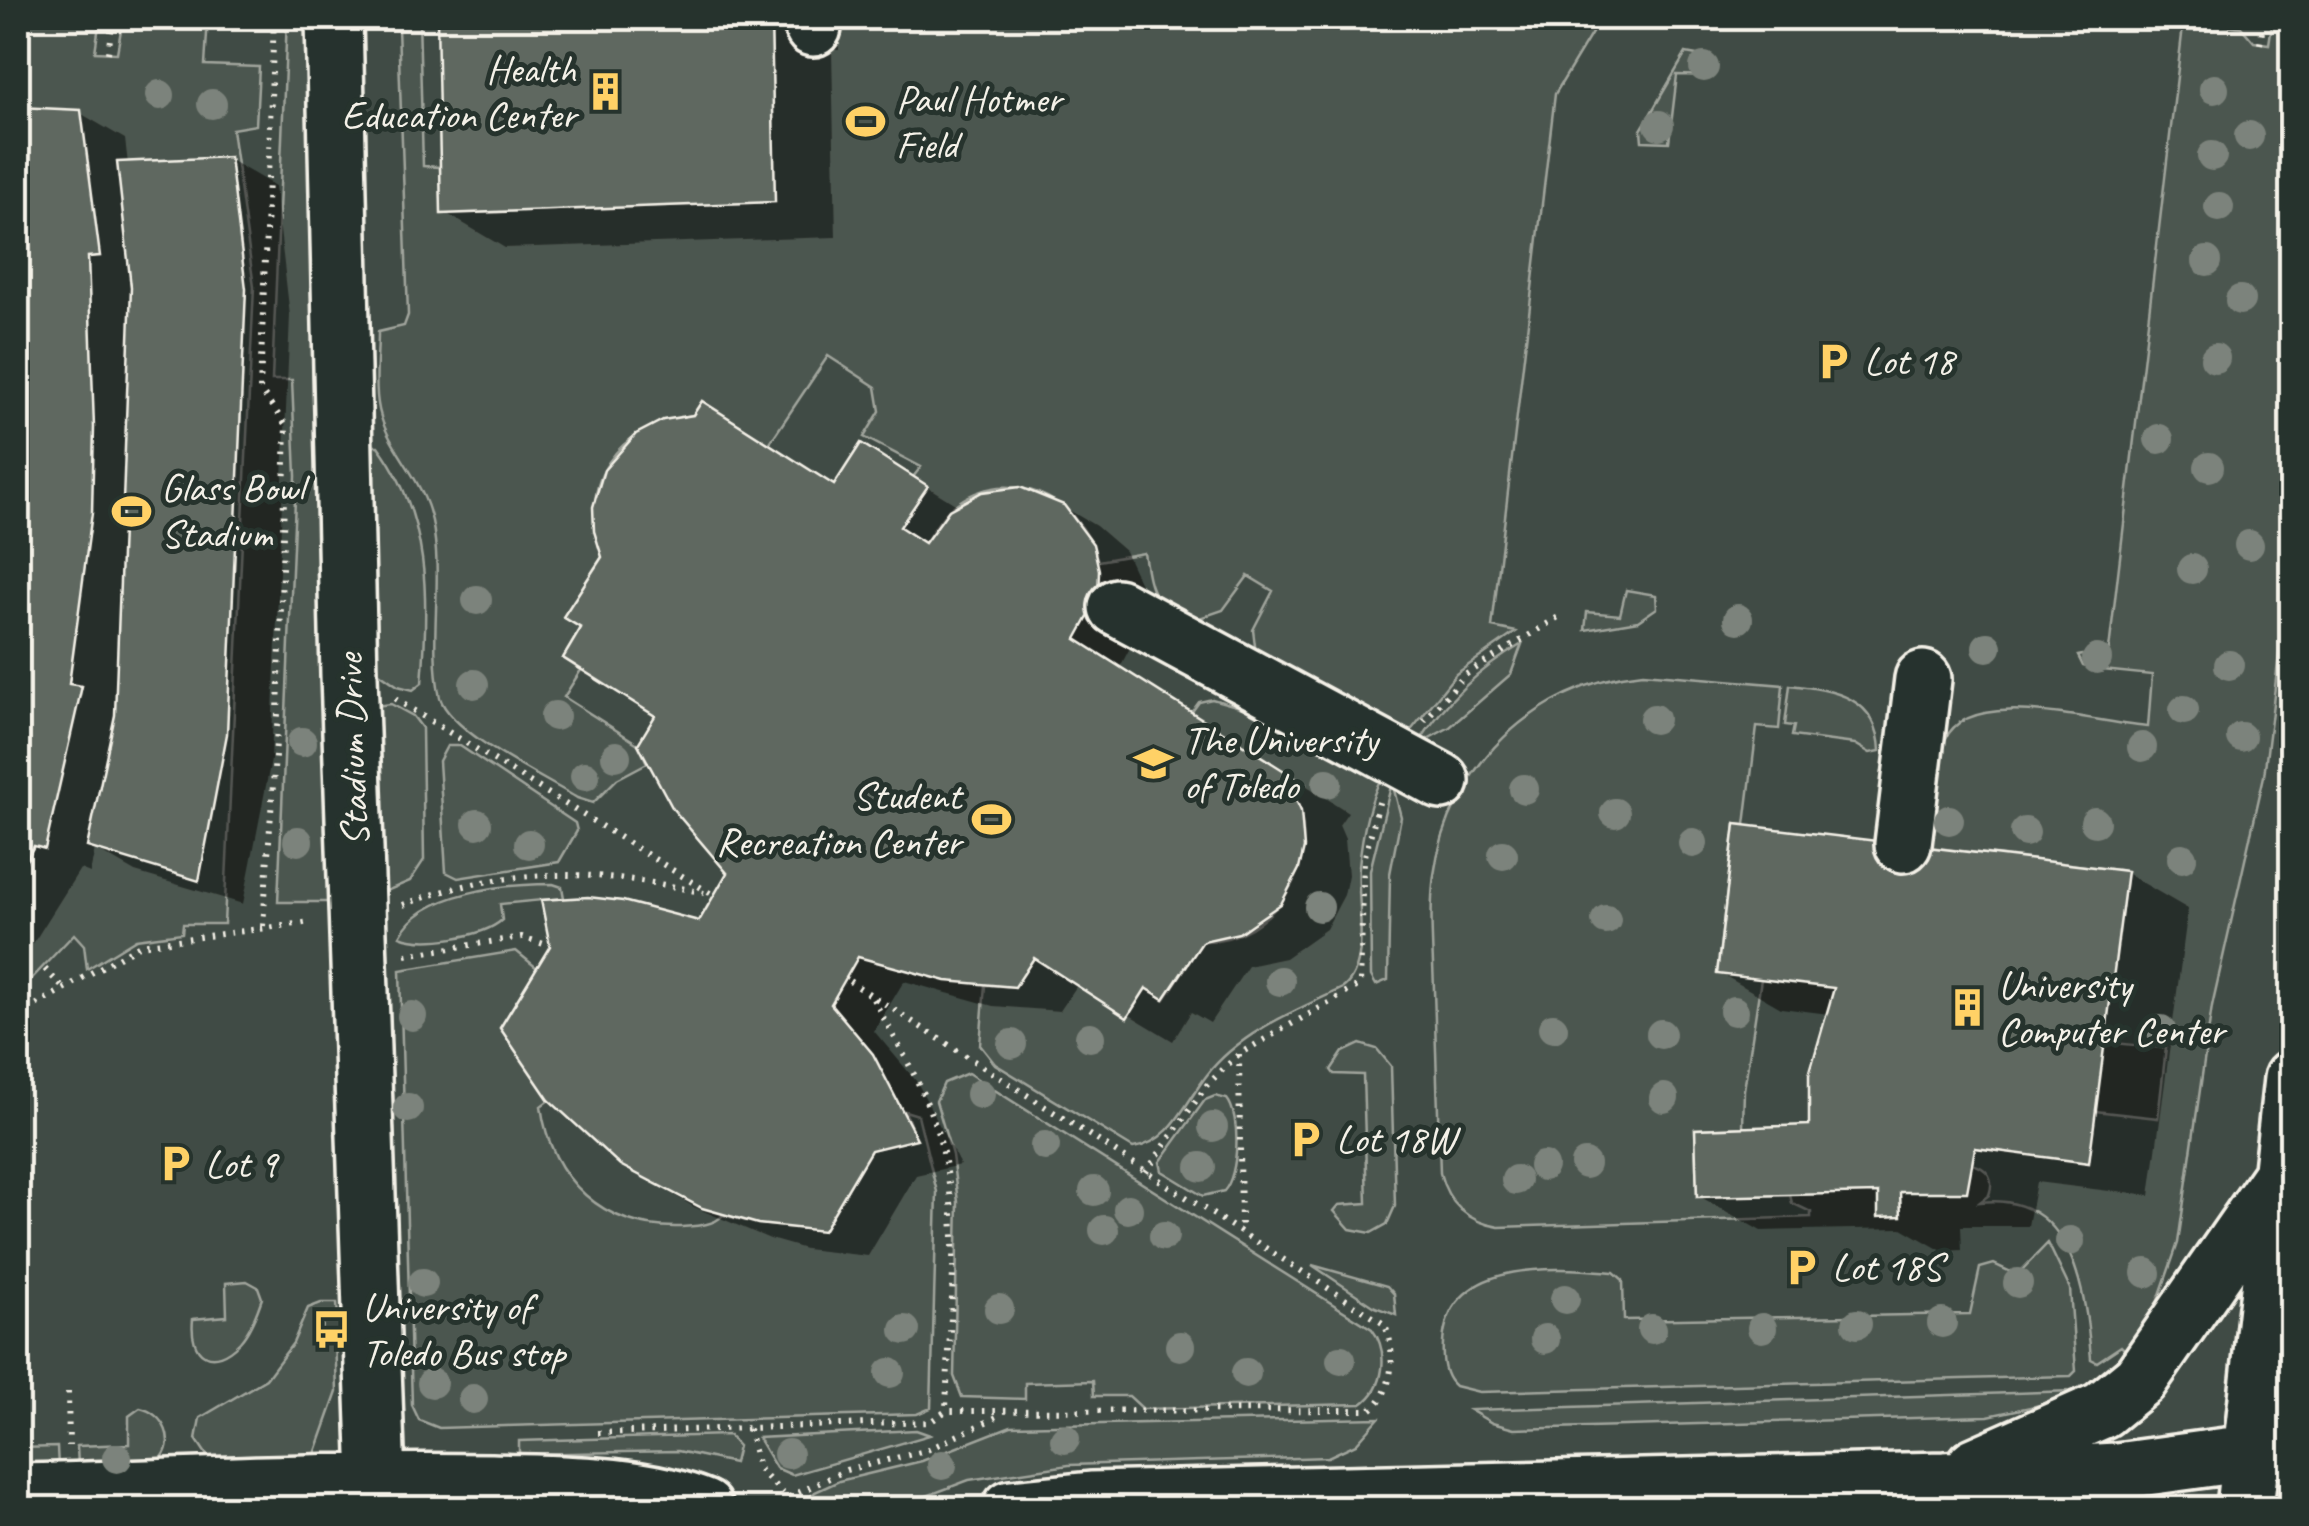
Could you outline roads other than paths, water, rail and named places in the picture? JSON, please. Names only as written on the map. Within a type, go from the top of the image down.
[{"type":"street","name":"Stadium Drive","points":[[334,18],[349,675],[377,1482]]},
{"type":"street","points":[[1117,607],[1441,781]]},
{"type":"street","points":[[1903,844],[1923,679]]},
{"type":"street","points":[[2246,1508],[2272,1451],[2292,1079]]},
{"type":"street","points":[[1945,1480],[2102,1410],[2140,1379],[2286,1191]]},
{"type":"street","points":[[1011,1508],[1091,1500],[1945,1480],[2117,1471],[2272,1451]]},
{"type":"street","points":[[1945,1480],[2013,1508]]},
{"type":"street","points":[[18,1492],[377,1482],[598,1487],[667,1497],[704,1508]]},
{"type":"place","name":"Health Education Center","points":[[606,92]]},
{"type":"place","name":"Paul Hotmer Field","points":[[866,122]]},
{"type":"place","name":"Lot 18","points":[[1834,361]]},
{"type":"place","name":"Glass Bowl Stadium","points":[[131,511]]},
{"type":"place","name":"The University of Toledo","points":[[1154,763]]},
{"type":"place","name":"Student Recreation Center","points":[[991,819]]},
{"type":"place","name":"University Computer Center","points":[[1968,1008]]},
{"type":"place","name":"Lot 18W","points":[[1306,1139]]},
{"type":"place","name":"Lot 9","points":[[175,1164]]},
{"type":"place","name":"Lot 18S","points":[[1802,1267]]},
{"type":"place","name":"University of Toledo Bus stop","points":[[332,1330]]}]
